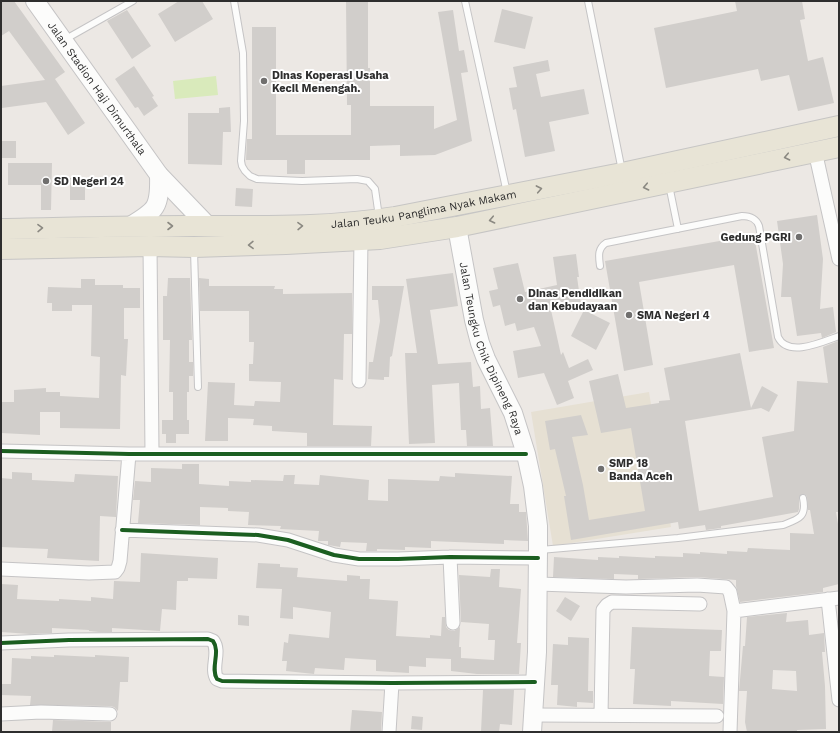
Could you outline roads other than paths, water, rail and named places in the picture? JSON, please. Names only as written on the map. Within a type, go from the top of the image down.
[{"type":"main road","name":"Jalan Teuku Panglima Nyak Makam","points":[[1,229],[130,226],[318,226],[380,220],[622,173],[839,126]]},
{"type":"main road","name":"Jalan Teuku Panglima Nyak Makam","points":[[1,248],[150,246],[194,247],[380,239],[457,227],[839,147]]},
{"type":"street","name":"Jalan Stadion Haji Dimurthala","points":[[35,1],[159,175],[208,226]]},
{"type":"street","points":[[815,151],[839,259]]},
{"type":"street","points":[[130,226],[154,210],[159,199],[159,175]]},
{"type":"street","name":"Jalan Teungku Chik Dipineng Raya","points":[[457,227],[474,320],[480,343],[486,359],[513,413],[526,454],[536,506],[538,584],[533,723]]},
{"type":"street","points":[[359,381],[361,240]]},
{"type":"street","points":[[150,246],[152,453]]},
{"type":"street","points":[[1,452],[129,454],[526,454]]},
{"type":"street","points":[[1,569],[89,573],[114,572],[118,568],[120,561],[129,454]]},
{"type":"street","points":[[122,530],[258,535],[288,540],[334,555],[359,559],[538,554]]},
{"type":"street","points":[[450,557],[453,623]]},
{"type":"street","points":[[538,584],[626,587],[726,587],[730,592],[734,611],[730,732]]},
{"type":"street","points":[[734,611],[833,599],[839,700]]},
{"type":"street","points":[[601,715],[603,610],[606,605],[612,602],[700,604]]},
{"type":"street","points":[[1,643],[70,640],[208,639],[213,641],[216,647],[214,674],[217,680],[222,681],[392,684],[535,682]]},
{"type":"street","points":[[389,732],[392,684]]},
{"type":"street","points":[[1,714],[42,712],[110,714]]},
{"type":"street","points":[[533,723],[601,715],[717,716]]},
{"type":"lane","points":[[63,40],[133,1]]},
{"type":"lane","points":[[234,1],[243,53],[244,121],[242,166],[245,171],[250,176],[257,179],[302,181],[357,178],[368,181],[375,189],[380,220]]},
{"type":"lane","points":[[465,1],[507,195]]},
{"type":"lane","points":[[588,1],[622,173]]},
{"type":"lane","points":[[668,182],[678,229]]},
{"type":"lane","points":[[600,266],[599,251],[606,243],[742,216],[751,217],[759,226],[778,337],[781,342],[791,348],[797,348],[839,336]]},
{"type":"lane","points":[[194,247],[198,387]]},
{"type":"lane","points":[[538,554],[783,525],[798,519],[803,514],[805,506],[803,498]]},
{"type":"place","name":"Dinas Koperasi Usaha Kecil Menengah.","points":[[264,81]]},
{"type":"place","name":"SD Negeri 24","points":[[46,181]]},
{"type":"place","name":"Gedung PGRI","points":[[799,237]]},
{"type":"place","name":"Dinas Pendidikan dan Kebudayaan","points":[[520,299]]},
{"type":"place","name":"SMA Negeri 4","points":[[629,315]]},
{"type":"place","name":"SMP 18 Banda Aceh","points":[[601,469]]}]
